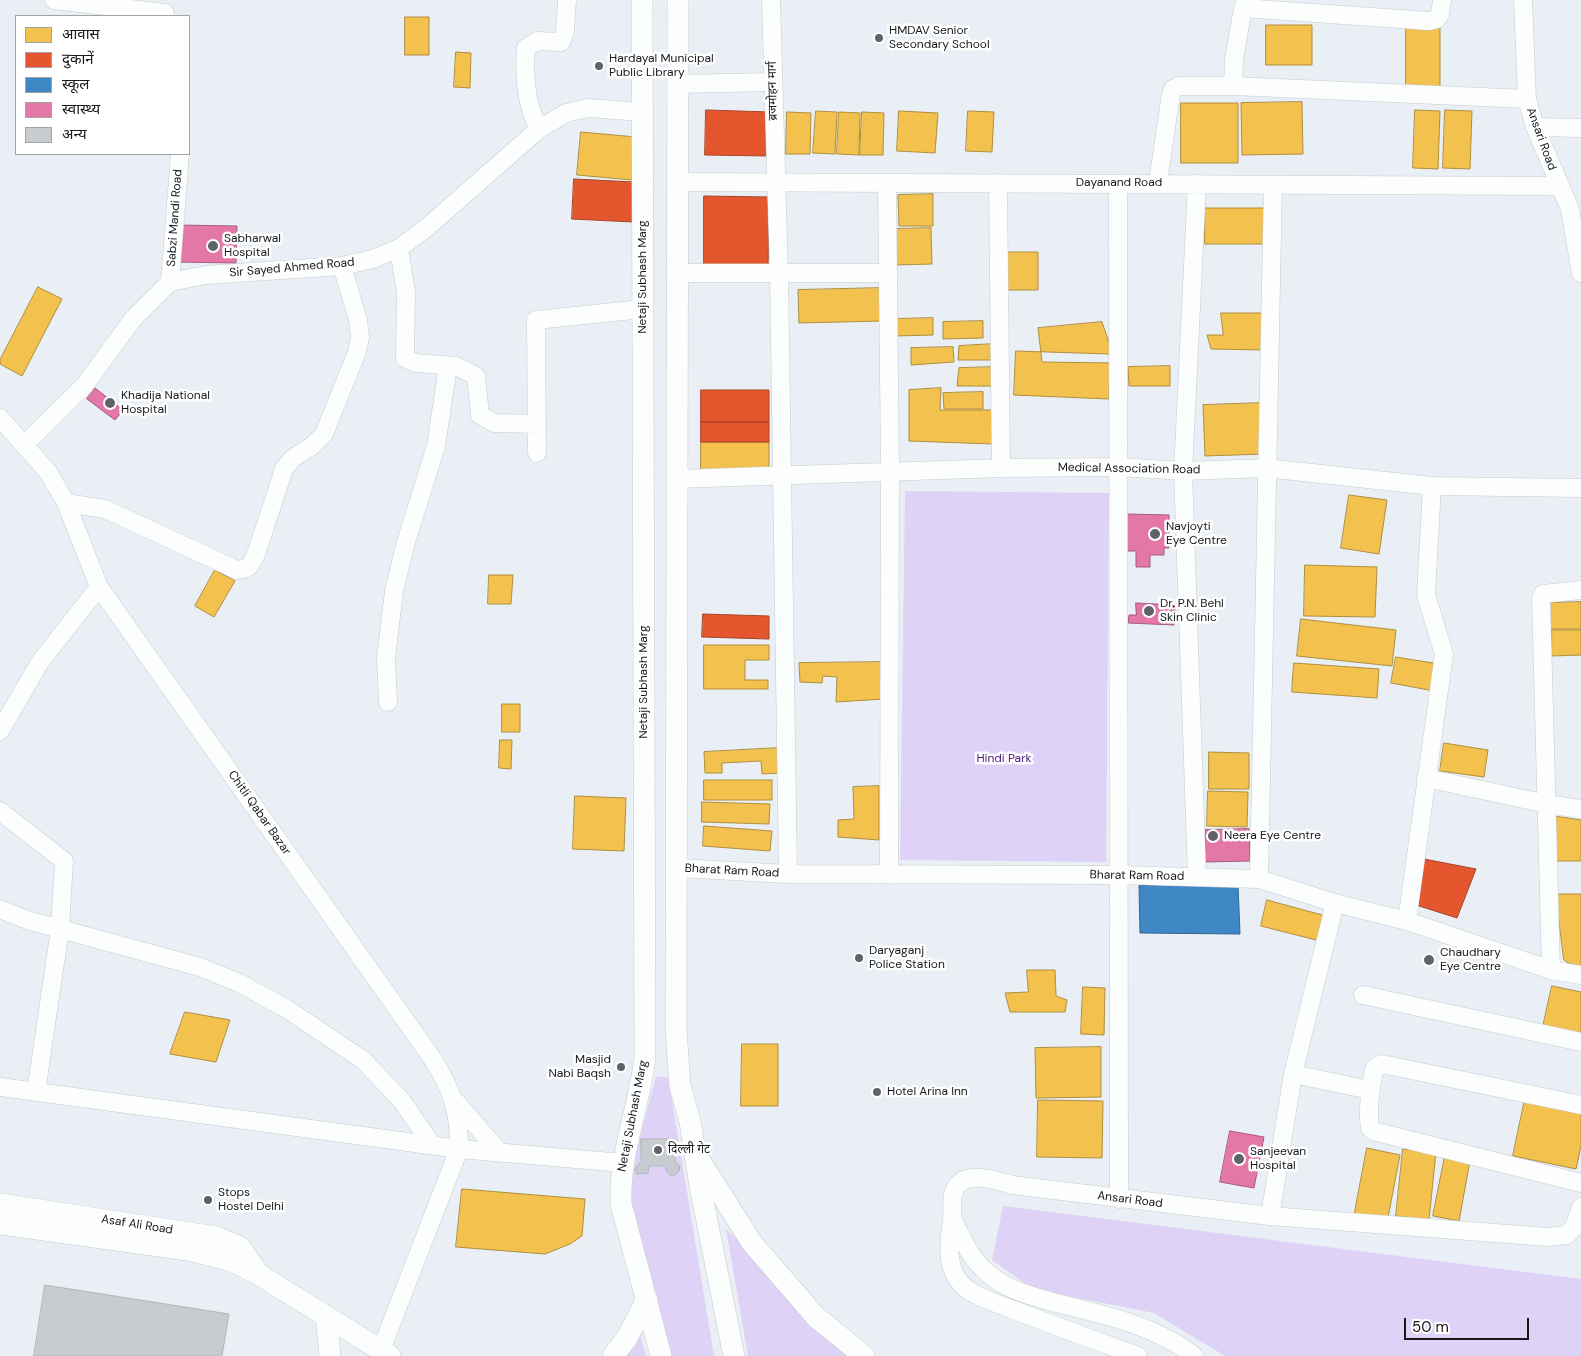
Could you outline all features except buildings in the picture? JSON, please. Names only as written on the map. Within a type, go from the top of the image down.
[{"type":"main road","name":"Netaji Subhash Marg","points":[[642,0],[645,1058],[642,1080],[623,1163],[621,1204],[661,1356]]},
{"type":"main road","points":[[678,0],[678,868],[676,1029],[680,1086],[696,1154],[734,1356]]},
{"type":"main road","points":[[696,1154],[752,1242],[816,1317],[864,1356]]},
{"type":"main road","name":"Asaf Ali Road","points":[[0,1204],[216,1238],[240,1247],[258,1274]]},
{"type":"main road","name":"Asaf Ali Road","points":[[0,1224],[188,1250],[232,1261],[258,1274],[386,1353]]},
{"type":"main road","points":[[613,1356],[627,1338],[647,1299]]},
{"type":"main road","points":[[326,1316],[330,1356]]},
{"type":"street","points":[[54,0],[165,10]]},
{"type":"street","points":[[539,128],[531,114],[525,65],[526,48],[537,41],[561,42],[566,32],[567,0]]},
{"type":"street","name":"ब्रजमोहन मार्ग","points":[[771,0],[778,272],[788,874]]},
{"type":"street","points":[[1233,86],[1234,59],[1244,4],[1429,21],[1437,19],[1440,14],[1442,0]]},
{"type":"street","name":"Ansari Road","points":[[1523,0],[1527,99],[1535,127],[1558,186],[1575,210],[1581,271]]},
{"type":"street","points":[[678,84],[773,82]]},
{"type":"street","points":[[1158,182],[1173,90],[1178,86],[1233,86],[1527,99]]},
{"type":"street","name":"Sir Sayed Ahmed Road","points":[[170,282],[206,275],[342,266],[373,259],[399,248],[425,229],[539,128],[566,113],[588,108],[642,112]]},
{"type":"street","points":[[1535,127],[1581,128]]},
{"type":"street","name":"Sabzi Mandi Road","points":[[170,282],[180,155]]},
{"type":"street","name":"Dayanand Road","points":[[679,182],[1118,184],[1158,182],[1197,184],[1558,186]]},
{"type":"street","points":[[887,183],[890,471],[889,875]]},
{"type":"street","points":[[998,183],[1001,468]]},
{"type":"street","points":[[1118,184],[1120,1199]]},
{"type":"street","points":[[1197,184],[1183,470],[1197,877]]},
{"type":"street","points":[[1258,879],[1273,184]]},
{"type":"street","points":[[399,248],[406,293],[405,358],[416,363],[456,366],[476,376],[480,415],[494,423],[537,424]]},
{"type":"street","points":[[66,503],[105,509],[237,570],[244,570],[250,566],[256,554],[284,469],[292,458],[312,446],[324,434],[358,352],[360,337],[358,320],[342,266]]},
{"type":"street","points":[[678,272],[887,274]]},
{"type":"street","points":[[25,444],[84,386],[133,319],[170,282]]},
{"type":"street","points":[[537,453],[536,320],[643,309]]},
{"type":"street","points":[[388,702],[386,658],[394,591],[406,542],[436,446],[448,366]]},
{"type":"street","name":"Chitli Qabar Bazar","points":[[0,418],[48,472],[66,503],[99,587],[432,1058],[449,1086],[456,1102],[460,1149],[430,1222],[386,1353]]},
{"type":"street","name":"Medical Association Road","points":[[677,479],[1001,468],[1119,467],[1183,470],[1266,468],[1432,486],[1581,488]]},
{"type":"street","points":[[1407,921],[1444,654],[1426,595],[1432,486]]},
{"type":"street","points":[[1,729],[40,662],[99,587]]},
{"type":"street","points":[[1551,970],[1541,598],[1543,594],[1549,592],[1581,590]]},
{"type":"street","points":[[1426,778],[1547,804],[1581,809]]},
{"type":"street","points":[[0,810],[64,862],[60,929],[36,1092]]},
{"type":"street","name":"Bharat Ram Road","points":[[678,868],[788,874],[1119,875],[1258,879],[1334,902],[1407,921],[1551,970],[1581,975]]},
{"type":"street","points":[[1270,1216],[1293,1074],[1334,902]]},
{"type":"street","points":[[0,909],[27,920],[200,967],[239,983],[287,1009],[363,1060],[402,1101],[432,1145]]},
{"type":"street","points":[[1363,995],[1581,1042]]},
{"type":"street","points":[[1581,1105],[1382,1064],[1374,1069],[1370,1090],[1369,1121],[1370,1128],[1373,1131],[1581,1183]]},
{"type":"street","points":[[1293,1074],[1370,1090]]},
{"type":"street","points":[[0,1087],[460,1149],[623,1163]]},
{"type":"street","points":[[456,1102],[500,1153]]},
{"type":"street","name":"Ansari Road","points":[[1138,1356],[1028,1315],[968,1290],[957,1278],[950,1265],[948,1247],[953,1220],[952,1196],[962,1181],[973,1178],[991,1179],[1012,1185],[1270,1216],[1548,1237],[1574,1237],[1574,1227],[1581,1207]]},
{"type":"street","points":[[953,1220],[969,1251],[980,1267],[1011,1289],[1144,1328],[1180,1345],[1194,1356]]},
{"type":"green space","name":"Hindi Park","points":[[905,491],[1109,493],[1106,862],[900,860]]},
{"type":"green space","points":[[656,1077],[668,1077],[714,1356],[672,1356],[644,1276],[626,1189]]},
{"type":"green space","points":[[1003,1206],[1581,1279],[1581,1356],[1225,1356],[1154,1313],[1033,1289],[992,1260]]},
{"type":"green space","points":[[726,1229],[863,1356],[748,1356]]},
{"type":"green space","points":[[640,1335],[646,1356],[627,1356],[636,1337]]},
{"type":"place","name":"HMDAV Senior Secondary School","points":[[879,38]]},
{"type":"place","name":"Hardayal Municipal Public Library","points":[[599,66]]},
{"type":"place","name":"Sabharwal Hospital","points":[[213,246]]},
{"type":"place","name":"Khadija National Hospital","points":[[110,403]]},
{"type":"place","name":"Navjoyti Eye Centre","points":[[1155,534]]},
{"type":"place","name":"Dr. P.N. Behl Skin Clinic","points":[[1149,611]]},
{"type":"place","name":"Neera Eye Centre","points":[[1213,836]]},
{"type":"place","name":"Daryaganj Police Station","points":[[859,958]]},
{"type":"place","name":"Chaudhary Eye Centre","points":[[1429,960]]},
{"type":"place","name":"Masjid Nabi Baqsh","points":[[621,1067]]},
{"type":"place","name":"Hotel Arina Inn","points":[[877,1092]]},
{"type":"place","name":"दिल्ली गेट","points":[[658,1150]]},
{"type":"place","name":"Sanjeevan Hospital","points":[[1239,1159]]},
{"type":"place","name":"Stops Hostel Delhi","points":[[208,1200]]}]
